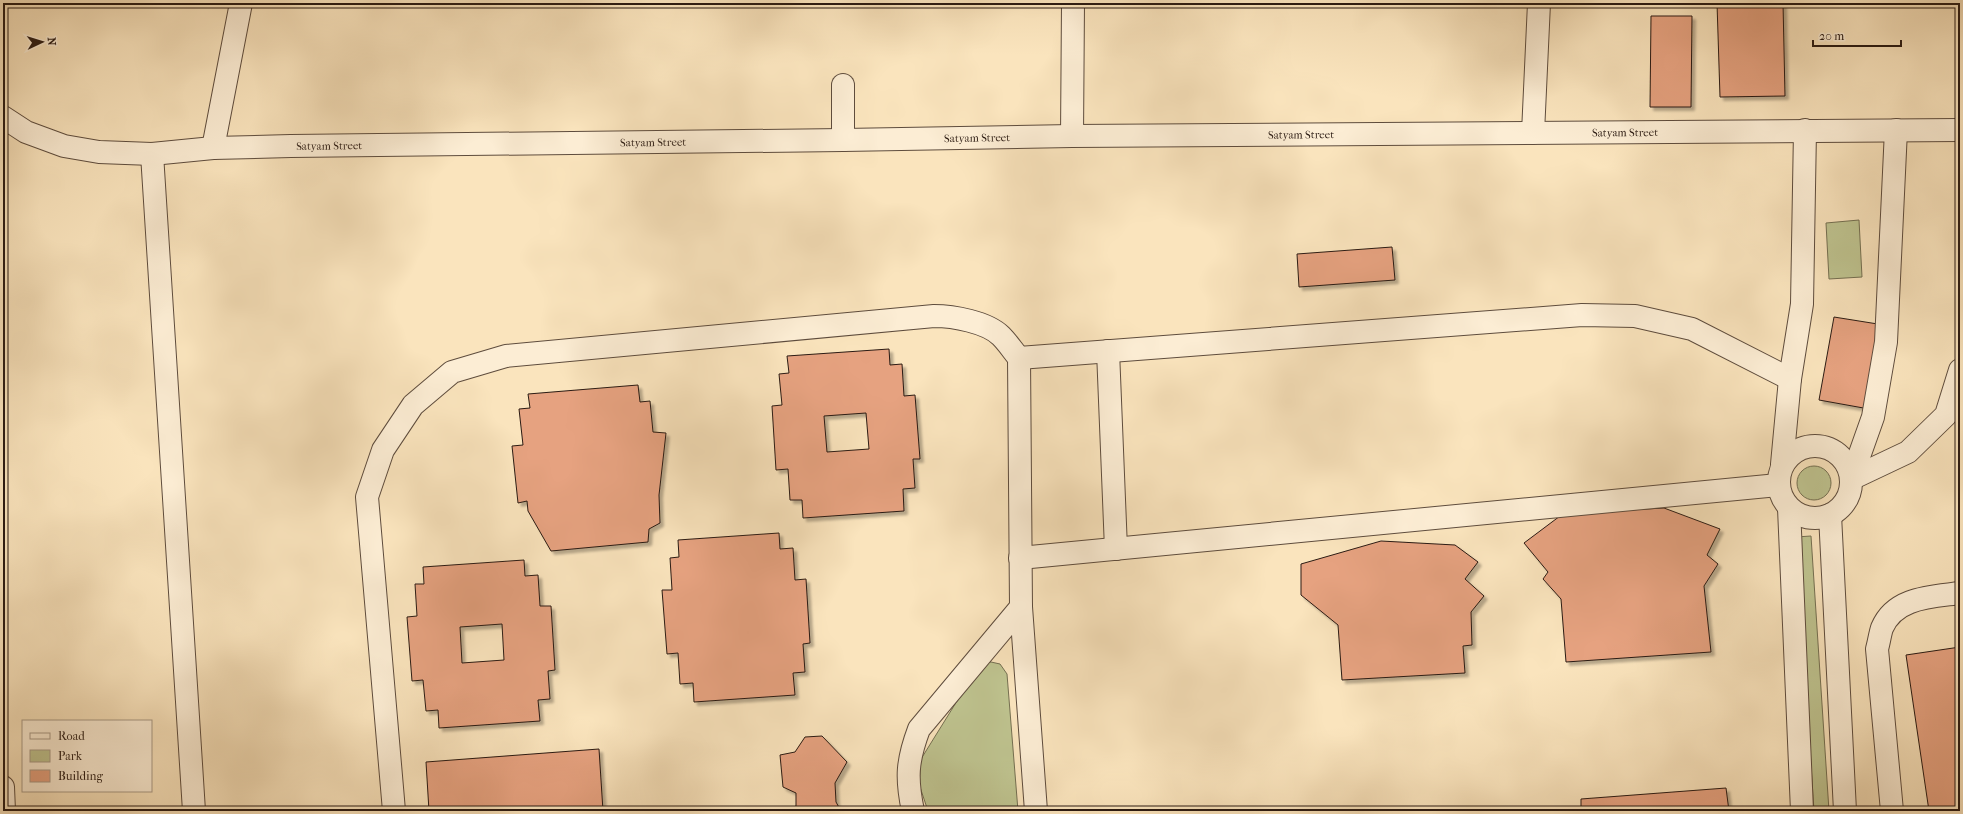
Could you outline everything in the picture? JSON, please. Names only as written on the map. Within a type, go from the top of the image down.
[{"type":"street","points":[[213,148],[241,3]]},
{"type":"street","points":[[1072,136],[1073,3]]},
{"type":"street","points":[[1534,133],[1539,3]]},
{"type":"street","points":[[843,85],[843,140]]},
{"type":"street","name":"Satyam Street","points":[[3,117],[26,132],[64,146],[99,152],[152,154],[213,148],[1072,136],[1960,130]]},
{"type":"street","points":[[1805,130],[1802,304],[1790,379],[1782,464],[1778,485],[1781,498],[1789,508],[1798,515],[1808,518],[1819,518],[1830,515],[1839,509],[1846,501],[1850,490],[1851,479],[1874,417],[1886,342],[1896,130]]},
{"type":"street","points":[[152,154],[194,811]]},
{"type":"street","points":[[1019,358],[1582,315],[1635,316],[1692,329],[1790,379]]},
{"type":"street","points":[[394,811],[367,497],[384,450],[413,405],[452,372],[506,356],[934,316],[953,316],[979,324],[1001,335],[1019,358],[1021,607],[1036,811]]},
{"type":"street","points":[[1108,351],[1116,549]]},
{"type":"street","points":[[1851,479],[1908,452],[1946,415],[1960,370]]},
{"type":"street","points":[[1782,464],[1791,454],[1802,447],[1815,445],[1829,448],[1840,456],[1848,466],[1851,479]]},
{"type":"street","points":[[1020,558],[1778,485]]},
{"type":"street","points":[[1789,508],[1802,811]]},
{"type":"street","points":[[1830,515],[1845,811]]},
{"type":"street","points":[[1892,811],[1877,649],[1882,628],[1891,614],[1912,600],[1960,593]]},
{"type":"street","points":[[913,811],[908,787],[910,754],[919,729],[1021,607]]},
{"type":"street","points":[[3,788],[4,811]]},
{"type":"green space","points":[[1859,220],[1862,277],[1829,279],[1826,223]]},
{"type":"green space","points":[[1814,466],[1826,471],[1831,483],[1826,495],[1814,500],[1802,495],[1797,483],[1802,471]]},
{"type":"green space","points":[[1811,536],[1829,811],[1814,811],[1796,537]]},
{"type":"green space","points":[[991,662],[1000,664],[1007,674],[1018,811],[928,811],[919,784],[921,759],[980,664]]},
{"type":"building","points":[[1717,3],[1783,3],[1785,96],[1720,97]]},
{"type":"building","points":[[1651,16],[1692,16],[1691,107],[1650,107]]},
{"type":"building","points":[[1392,247],[1395,280],[1299,287],[1297,254]]},
{"type":"building","points":[[1834,317],[1884,325],[1869,409],[1819,400]]},
{"type":"building","points":[[889,349],[890,365],[902,364],[904,396],[915,395],[920,459],[913,459],[915,488],[903,489],[904,511],[803,518],[802,500],[790,500],[788,469],[776,470],[772,406],[782,405],[779,374],[789,373],[787,356]],"holes":[[[866,413],[869,449],[827,452],[824,416]]]},
{"type":"building","points":[[638,385],[640,402],[650,401],[653,432],[666,433],[659,495],[660,523],[649,529],[648,542],[551,551],[528,511],[527,501],[518,503],[512,446],[523,445],[519,409],[530,408],[528,394]]},
{"type":"building","points":[[1664,508],[1720,529],[1707,555],[1718,564],[1704,586],[1711,652],[1566,662],[1561,599],[1543,579],[1548,572],[1524,543],[1560,516],[1593,512]]},
{"type":"building","points":[[779,533],[780,549],[793,548],[795,580],[806,579],[810,643],[803,644],[805,672],[793,673],[795,695],[694,702],[693,683],[680,684],[678,653],[667,654],[662,590],[672,590],[670,558],[679,557],[678,540]]},
{"type":"building","points":[[1381,541],[1455,545],[1478,562],[1465,579],[1484,596],[1471,612],[1472,645],[1463,646],[1465,673],[1342,680],[1338,625],[1301,595],[1301,564]]},
{"type":"building","points":[[524,560],[525,576],[538,575],[540,606],[551,606],[555,670],[548,671],[550,699],[538,700],[540,721],[439,728],[438,710],[426,711],[423,680],[412,681],[407,617],[417,616],[415,584],[424,584],[423,567]],"holes":[[[502,624],[504,660],[462,663],[460,627]]]},
{"type":"building","points":[[1960,647],[1960,811],[1929,811],[1906,655]]},
{"type":"building","points":[[822,736],[847,762],[835,783],[836,802],[841,811],[785,811],[796,806],[796,793],[783,787],[780,755],[795,752],[805,737]]},
{"type":"building","points":[[599,749],[603,811],[429,811],[426,762]]},
{"type":"building","points":[[1726,788],[1729,811],[1581,811],[1581,799]]}]
